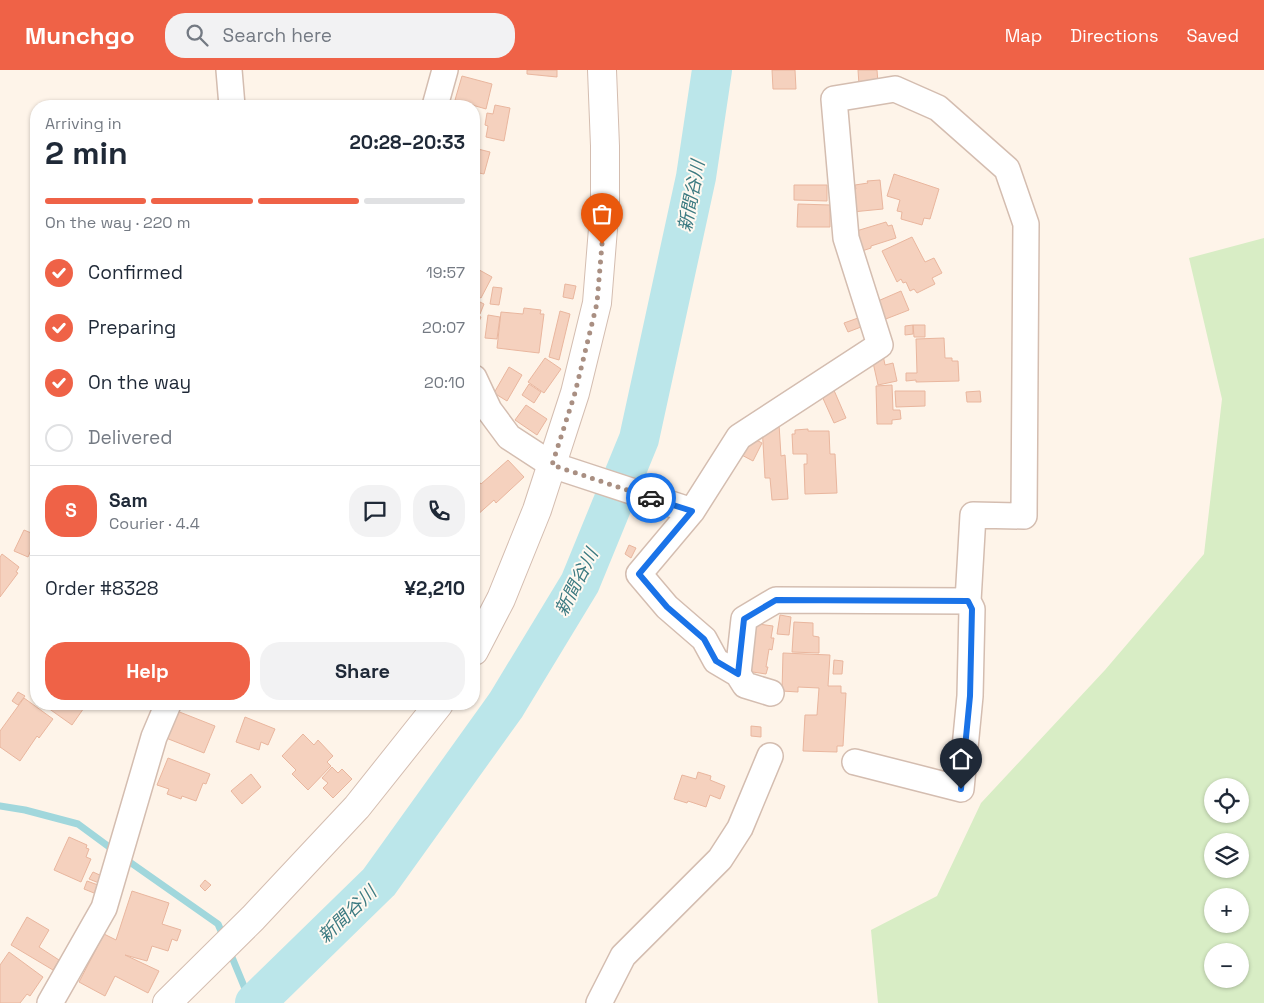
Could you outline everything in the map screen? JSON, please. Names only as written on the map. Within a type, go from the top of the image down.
[{"type":"street","points":[[229,70],[232,100]]},
{"type":"street","points":[[437,100],[445,70]]},
{"type":"street","points":[[480,639],[501,598],[537,510],[562,468],[575,393],[597,303],[605,204],[602,70]]},
{"type":"street","points":[[771,693],[745,685],[738,674],[716,661],[704,639],[667,607],[639,574],[692,511],[739,437],[880,345],[846,238],[834,99],[895,89],[938,108],[1007,169],[1026,224],[1024,516],[974,515],[968,601],[972,609],[970,696],[961,789],[854,762]]},
{"type":"street","points":[[480,391],[489,410],[509,437],[562,468],[692,511]]},
{"type":"street","points":[[738,674],[744,619],[776,600],[968,601]]},
{"type":"street","points":[[50,1003],[104,908],[154,738],[166,710]]},
{"type":"street","points":[[167,1003],[253,918],[357,807],[434,710]]},
{"type":"street","points":[[599,1003],[623,956],[720,859],[740,828],[770,756]]},
{"type":"green space","points":[[1264,238],[1264,1003],[878,1003],[871,930],[937,896],[981,803],[1105,670],[1204,554],[1222,399],[1189,258]]},
{"type":"building","points":[[527,70],[557,70],[557,77],[527,74]]},
{"type":"building","points":[[772,70],[795,70],[796,89],[773,89]]},
{"type":"building","points":[[858,70],[877,70],[878,83],[859,85]]},
{"type":"building","points":[[462,76],[492,84],[486,109],[480,107],[480,100],[455,100]]},
{"type":"building","points":[[495,105],[510,108],[504,141],[486,137],[488,126],[485,125],[487,113],[493,114]]},
{"type":"building","points":[[480,150],[490,152],[484,174],[480,173]]},
{"type":"building","points":[[894,174],[939,189],[930,219],[924,218],[922,225],[901,219],[902,212],[897,211],[900,200],[887,196]]},
{"type":"building","points":[[880,180],[883,209],[852,212],[844,190],[856,189],[855,185],[868,183],[867,181]]},
{"type":"building","points":[[794,185],[827,185],[827,201],[794,200]]},
{"type":"building","points":[[798,204],[830,205],[830,227],[797,227]]},
{"type":"building","points":[[886,222],[888,226],[892,225],[896,238],[859,252],[853,232]]},
{"type":"building","points":[[912,237],[925,262],[934,258],[942,273],[932,278],[935,284],[917,293],[914,289],[910,291],[906,282],[903,283],[901,279],[897,282],[882,251]]},
{"type":"building","points":[[480,270],[492,277],[480,297]]},
{"type":"building","points":[[565,284],[576,286],[573,299],[563,297]]},
{"type":"building","points":[[493,287],[502,288],[499,305],[490,304]]},
{"type":"building","points":[[901,291],[909,310],[878,322],[871,304]]},
{"type":"building","points":[[480,302],[484,304],[480,314]]},
{"type":"building","points":[[524,308],[541,310],[540,314],[544,314],[539,353],[497,348],[501,312],[523,314]]},
{"type":"building","points":[[560,311],[570,314],[559,360],[549,357]]},
{"type":"building","points":[[488,315],[500,317],[497,339],[485,338]]},
{"type":"building","points":[[858,318],[861,327],[848,332],[844,323]]},
{"type":"building","points":[[913,325],[913,334],[905,335],[905,326]]},
{"type":"building","points":[[913,325],[925,325],[925,337],[914,337]]},
{"type":"building","points":[[944,338],[945,358],[952,358],[952,361],[958,361],[959,381],[906,381],[906,373],[917,373],[916,339]]},
{"type":"building","points":[[883,355],[885,365],[893,363],[897,381],[878,385],[872,358]]},
{"type":"building","points":[[545,358],[561,369],[544,393],[528,382]]},
{"type":"building","points":[[509,367],[522,375],[507,401],[494,393]]},
{"type":"building","points":[[529,384],[541,392],[534,403],[522,395]]},
{"type":"building","points":[[892,385],[893,410],[900,410],[901,419],[892,420],[892,424],[877,424],[876,386]]},
{"type":"building","points":[[833,388],[846,418],[834,423],[821,394]]},
{"type":"building","points":[[895,391],[925,391],[925,406],[896,407]]},
{"type":"building","points":[[980,391],[981,402],[967,402],[966,392]]},
{"type":"building","points":[[526,405],[547,419],[537,435],[515,420]]},
{"type":"building","points":[[779,424],[781,456],[785,455],[788,499],[772,500],[770,478],[765,478],[762,425]]},
{"type":"building","points":[[808,429],[808,431],[829,431],[830,454],[835,454],[837,493],[805,494],[804,464],[807,464],[807,454],[793,454],[792,434],[795,434],[795,430]]},
{"type":"building","points":[[745,434],[762,443],[753,461],[736,452]]},
{"type":"building","points":[[508,460],[524,477],[496,503],[494,500],[480,513],[480,483],[481,484]]},
{"type":"building","points":[[24,530],[30,532],[30,552],[28,557],[14,551]]},
{"type":"building","points":[[629,545],[636,548],[631,558],[625,554]]},
{"type":"building","points":[[2,554],[19,567],[16,572],[18,573],[0,597],[0,557]]},
{"type":"building","points":[[780,615],[791,617],[789,635],[777,634]]},
{"type":"building","points":[[794,622],[813,623],[813,636],[819,637],[819,653],[792,652]]},
{"type":"building","points":[[751,623],[773,626],[771,638],[774,638],[772,650],[769,649],[766,674],[746,671]]},
{"type":"building","points":[[783,653],[830,655],[828,686],[841,686],[841,693],[846,693],[843,746],[837,746],[837,752],[803,751],[805,715],[817,715],[819,688],[798,687],[798,692],[782,691]]},
{"type":"building","points":[[834,660],[843,661],[842,674],[833,674]]},
{"type":"building","points":[[18,692],[25,696],[18,705],[12,701]]},
{"type":"building","points":[[24,698],[30,702],[30,710],[41,710],[53,719],[39,738],[37,736],[20,761],[0,747],[0,731]]},
{"type":"building","points":[[51,710],[82,710],[72,725]]},
{"type":"building","points":[[177,711],[215,726],[204,753],[166,738]]},
{"type":"building","points":[[245,717],[275,729],[268,745],[261,742],[259,750],[236,742]]},
{"type":"building","points":[[751,726],[761,727],[761,737],[751,736]]},
{"type":"building","points":[[303,734],[314,745],[318,740],[333,756],[327,762],[331,766],[308,790],[292,774],[296,770],[282,756]]},
{"type":"building","points":[[168,758],[210,774],[206,784],[203,783],[196,801],[182,796],[181,799],[167,794],[169,789],[157,785]]},
{"type":"building","points":[[332,767],[338,773],[342,769],[352,779],[333,798],[323,788],[328,783],[322,778]]},
{"type":"building","points":[[698,772],[711,776],[710,780],[725,786],[720,799],[710,795],[706,807],[674,799],[682,775],[696,779]]},
{"type":"building","points":[[251,774],[261,787],[242,804],[231,791]]},
{"type":"building","points":[[69,837],[87,845],[86,848],[89,849],[86,857],[91,859],[81,882],[54,870]]},
{"type":"building","points":[[93,872],[102,876],[99,883],[89,879]]},
{"type":"building","points":[[205,880],[211,885],[205,891],[200,886]]},
{"type":"building","points":[[87,881],[98,885],[94,893],[84,889]]},
{"type":"building","points":[[132,891],[169,903],[162,924],[181,930],[177,941],[172,939],[168,951],[152,946],[147,961],[125,955],[159,971],[148,993],[115,976],[105,996],[79,982],[104,934],[116,940]]},
{"type":"building","points":[[27,917],[49,930],[39,947],[59,960],[53,970],[11,945]]},
{"type":"building","points":[[9,952],[43,977],[30,996],[27,994],[20,1003],[0,1003],[0,965]]},
{"type":"waterway","name":"新間谷川","points":[[255,1003],[379,882],[506,705],[580,583],[639,439],[696,177],[712,70]]},
{"type":"waterway","points":[[0,806],[25,810],[78,824],[116,852]]},
{"type":"waterway","points":[[124,858],[218,924],[224,938]]},
{"type":"waterway","points":[[229,950],[251,1003]]},
{"type":"way so far","points":[[602,244],[597,303],[575,393],[552,465],[651,498]]},
{"type":"route","points":[[651,498],[692,511],[639,574],[667,607],[704,639],[716,661],[738,674],[744,619],[776,600],[968,601],[972,609],[970,696],[961,789]]}]
